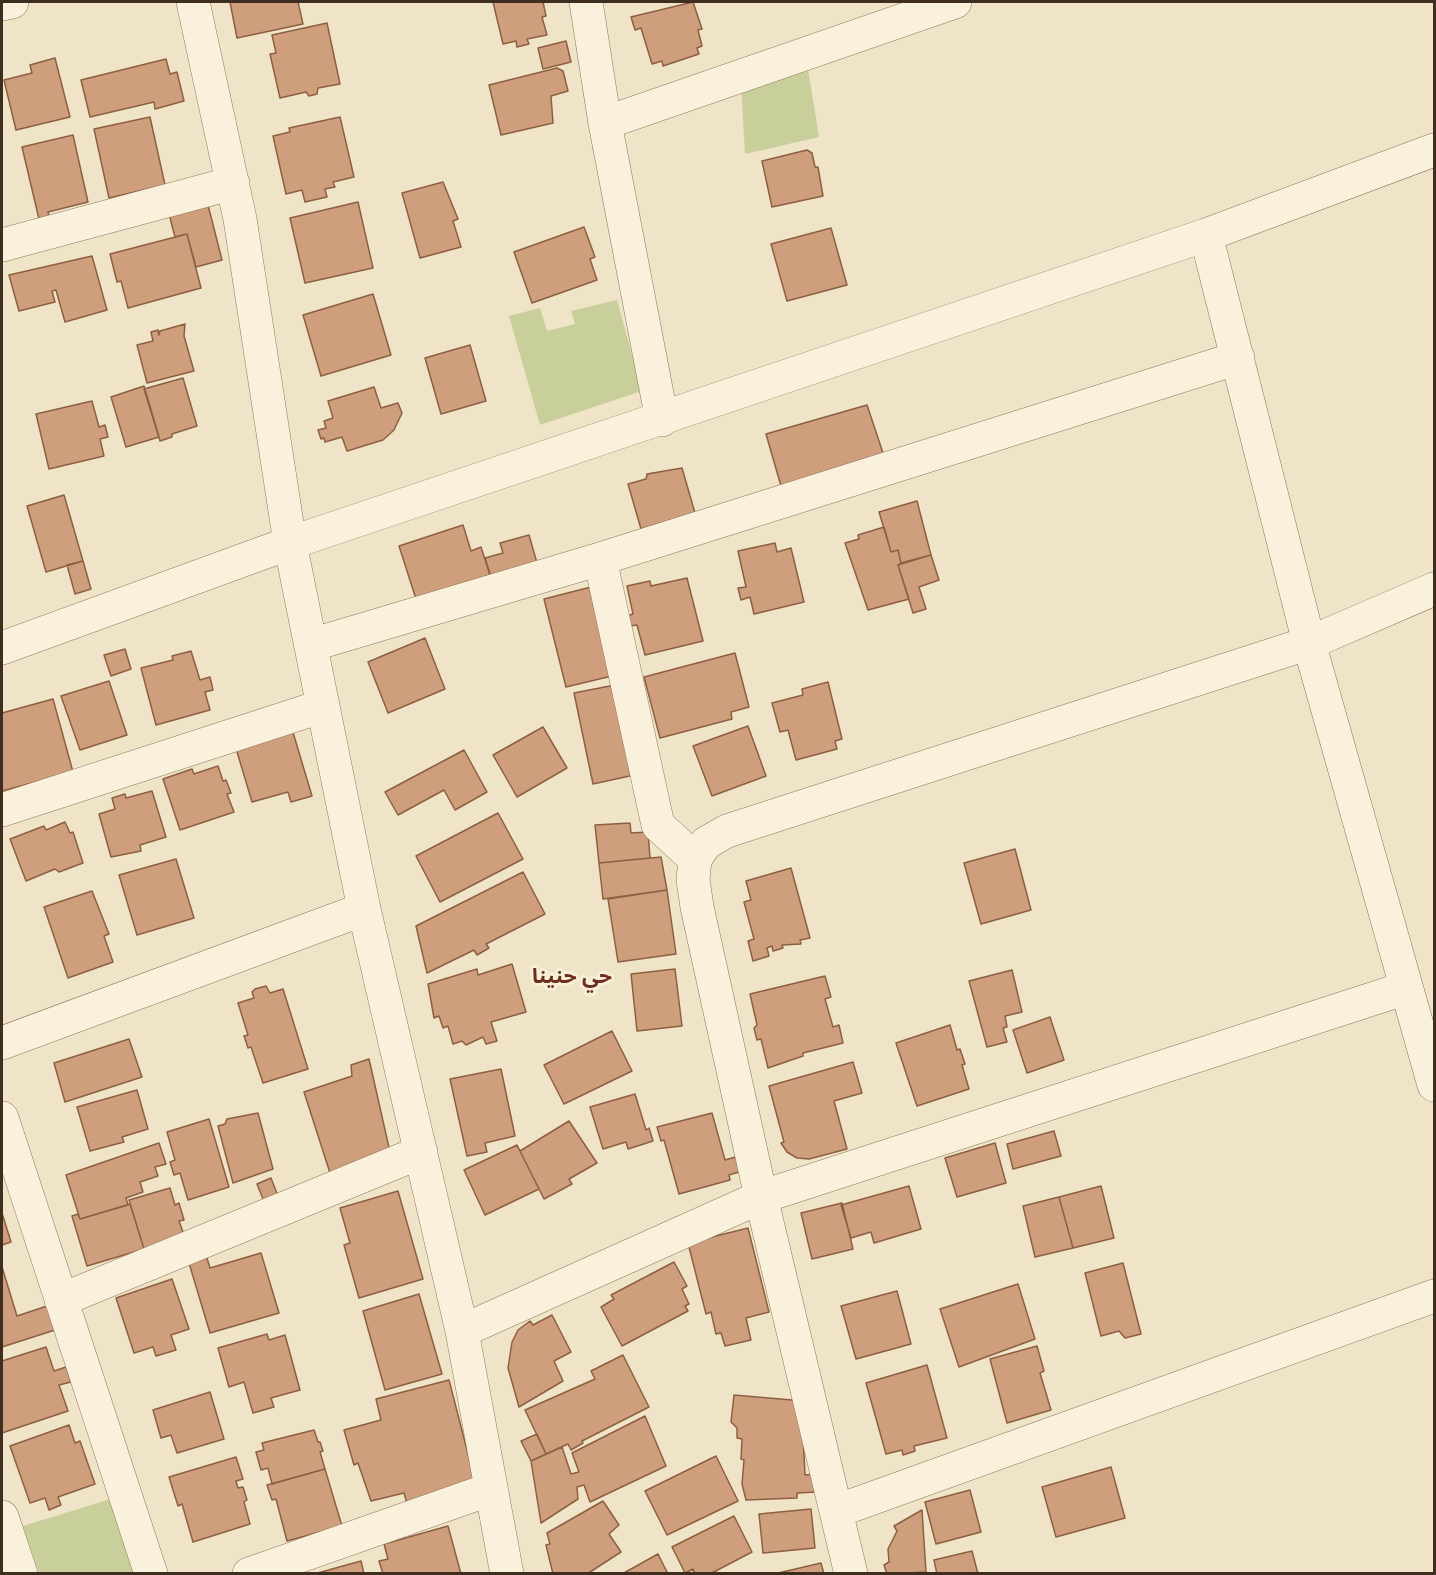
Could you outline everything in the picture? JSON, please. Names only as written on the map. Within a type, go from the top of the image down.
[{"type":"street","points":[[2,4],[12,2]]},
{"type":"street","points":[[193,2],[233,183],[290,543],[364,909],[462,1331],[507,1574]]},
{"type":"street","points":[[586,2],[604,123],[663,420]]},
{"type":"street","points":[[604,123],[956,2]]},
{"type":"street","points":[[2,648],[290,543],[663,420],[1206,235],[1434,150]]},
{"type":"street","points":[[2,244],[233,183]]},
{"type":"street","points":[[1206,235],[1309,643],[1434,1085]]},
{"type":"street","points":[[311,645],[600,559],[1238,358]]},
{"type":"street","points":[[600,559],[658,825],[695,859]]},
{"type":"street","points":[[850,1574],[837,1510],[761,1197],[697,907],[693,880],[695,859],[706,843],[727,831],[1309,643],[1434,589]]},
{"type":"street","points":[[2,810],[323,706]]},
{"type":"street","points":[[2,1043],[364,909]]},
{"type":"street","points":[[462,1331],[761,1197],[1406,988]]},
{"type":"street","points":[[2,1118],[151,1574]]},
{"type":"street","points":[[61,1300],[421,1152]]},
{"type":"street","points":[[837,1510],[1434,1296]]},
{"type":"street","points":[[249,1574],[492,1489]]},
{"type":"street","points":[[2,1517],[21,1574]]},
{"type":"green space","points":[[808,69],[819,137],[745,154],[741,85]]},
{"type":"green space","points":[[617,300],[642,391],[540,425],[509,316],[540,308],[547,331],[575,324],[571,311]]},
{"type":"green space","points":[[114,1498],[138,1573],[39,1573],[23,1526]]},
{"type":"building","points":[[230,2],[298,2],[303,24],[237,38]]},
{"type":"building","points":[[493,2],[543,2],[546,16],[542,17],[547,35],[527,39],[529,44],[517,47],[516,41],[503,44]]},
{"type":"building","points":[[693,2],[702,29],[698,30],[702,46],[697,48],[699,54],[663,66],[662,61],[652,64],[641,28],[635,30],[631,17]]},
{"type":"building","points":[[327,23],[340,84],[318,88],[317,94],[309,96],[306,92],[280,98],[270,54],[276,53],[272,35]]},
{"type":"building","points":[[566,41],[571,62],[543,69],[538,48]]},
{"type":"building","points":[[55,58],[70,117],[16,130],[4,80],[32,73],[30,65]]},
{"type":"building","points":[[166,59],[170,74],[177,72],[184,101],[155,109],[154,102],[90,117],[81,80]]},
{"type":"building","points":[[557,68],[563,71],[568,91],[551,96],[553,123],[501,135],[489,85]]},
{"type":"building","points":[[150,117],[165,185],[109,198],[94,129]]},
{"type":"building","points":[[340,117],[354,177],[333,182],[335,187],[325,189],[327,197],[305,202],[302,190],[286,194],[273,136],[290,132],[289,128]]},
{"type":"building","points":[[73,135],[88,202],[48,212],[49,216],[39,219],[22,147]]},
{"type":"building","points":[[807,150],[812,153],[815,167],[818,167],[823,196],[772,207],[762,161]]},
{"type":"building","points":[[443,182],[458,219],[453,221],[461,247],[420,258],[402,193]]},
{"type":"building","points":[[358,202],[373,268],[305,283],[290,218]]},
{"type":"building","points":[[208,205],[222,260],[196,267],[187,234],[175,237],[169,214]]},
{"type":"building","points":[[584,227],[595,257],[590,259],[597,280],[532,303],[514,252]]},
{"type":"building","points":[[831,228],[847,285],[787,301],[771,244]]},
{"type":"building","points":[[187,234],[201,288],[128,308],[121,281],[117,282],[110,254]]},
{"type":"building","points":[[92,256],[107,310],[65,322],[56,290],[52,291],[55,302],[19,311],[9,275]]},
{"type":"building","points":[[373,294],[391,355],[321,376],[303,315]]},
{"type":"building","points":[[185,324],[184,336],[194,371],[147,383],[137,345],[153,341],[151,332],[158,330],[159,335],[160,331]]},
{"type":"building","points":[[470,345],[486,401],[441,414],[425,358]]},
{"type":"building","points":[[183,378],[197,426],[172,434],[172,437],[160,441],[144,389]]},
{"type":"building","points":[[144,386],[159,437],[126,447],[111,397]]},
{"type":"building","points":[[374,387],[381,408],[398,403],[402,413],[394,430],[383,440],[347,451],[342,437],[325,442],[324,438],[321,439],[318,430],[326,428],[324,421],[333,418],[328,401]]},
{"type":"building","points":[[92,401],[99,427],[105,425],[108,437],[100,439],[104,456],[49,469],[36,414]]},
{"type":"building","points":[[867,405],[884,456],[781,486],[766,434]]},
{"type":"building","points":[[682,468],[695,513],[641,529],[628,484],[646,479],[647,474]]},
{"type":"building","points":[[64,495],[83,561],[46,572],[27,506]]},
{"type":"building","points":[[917,501],[931,555],[901,563],[898,550],[891,552],[879,512]]},
{"type":"building","points":[[463,525],[471,551],[481,547],[490,575],[416,599],[399,546]]},
{"type":"building","points":[[884,527],[891,552],[898,550],[901,563],[898,565],[909,599],[868,610],[845,543],[859,539],[858,535]]},
{"type":"building","points":[[529,535],[539,570],[493,583],[485,558],[503,553],[500,543]]},
{"type":"building","points":[[775,543],[777,552],[791,548],[804,602],[754,614],[750,597],[741,600],[738,588],[746,587],[738,551]]},
{"type":"building","points":[[931,555],[939,580],[919,587],[926,609],[913,613],[898,565]]},
{"type":"building","points":[[83,561],[91,589],[75,594],[67,565]]},
{"type":"building","points":[[687,578],[703,641],[645,655],[637,625],[630,626],[627,616],[633,614],[627,586],[650,581],[651,586]]},
{"type":"building","points":[[595,586],[616,675],[566,687],[544,599]]},
{"type":"building","points":[[425,638],[445,689],[388,713],[368,662]]},
{"type":"building","points":[[125,649],[131,669],[111,676],[104,655]]},
{"type":"building","points":[[191,651],[200,680],[210,677],[213,690],[205,692],[210,710],[156,725],[141,668],[173,660],[172,656]]},
{"type":"building","points":[[735,653],[749,707],[731,712],[732,719],[660,738],[644,677]]},
{"type":"building","points":[[109,681],[127,735],[80,750],[61,696]]},
{"type":"building","points":[[828,682],[842,739],[835,741],[837,749],[796,760],[788,730],[780,732],[772,703],[803,695],[802,689]]},
{"type":"building","points":[[620,684],[639,774],[593,784],[574,693]]},
{"type":"building","points":[[53,699],[73,772],[2,791],[2,713]]},
{"type":"building","points":[[748,726],[766,776],[712,796],[693,746]]},
{"type":"building","points":[[543,727],[567,768],[517,797],[493,755]]},
{"type":"building","points":[[292,729],[312,796],[291,802],[288,792],[252,802],[235,745]]},
{"type":"building","points":[[464,750],[487,792],[455,810],[444,790],[398,815],[385,792]]},
{"type":"building","points":[[218,766],[223,781],[226,780],[231,793],[227,794],[234,812],[180,830],[163,779],[192,769],[194,774]]},
{"type":"building","points":[[152,791],[166,837],[140,845],[141,851],[111,857],[99,814],[115,809],[112,798],[125,794],[126,798]]},
{"type":"building","points":[[498,813],[523,859],[440,902],[416,856]]},
{"type":"building","points":[[65,822],[70,833],[73,832],[83,863],[59,872],[55,869],[26,881],[10,839],[44,826],[46,830]]},
{"type":"building","points":[[630,823],[631,833],[648,832],[650,858],[599,863],[595,825]]},
{"type":"building","points":[[1015,849],[1031,910],[981,924],[964,863]]},
{"type":"building","points":[[661,857],[667,890],[603,899],[599,863]]},
{"type":"building","points":[[176,859],[194,918],[137,935],[119,875]]},
{"type":"building","points":[[791,868],[810,938],[800,940],[801,944],[782,945],[783,948],[773,951],[772,946],[767,948],[769,956],[753,961],[748,941],[754,939],[744,902],[751,900],[746,881]]},
{"type":"building","points":[[523,872],[545,914],[486,944],[489,948],[477,955],[474,950],[427,973],[416,926]]},
{"type":"building","points":[[667,890],[676,954],[618,962],[608,899]]},
{"type":"building","points":[[92,891],[109,934],[104,936],[113,962],[68,978],[44,907]]},
{"type":"building","points":[[512,964],[526,1012],[491,1022],[497,1041],[486,1044],[483,1037],[466,1045],[462,1041],[453,1044],[448,1026],[443,1028],[439,1016],[434,1018],[428,984],[477,969],[478,975]]},
{"type":"building","points":[[675,969],[682,1026],[637,1031],[631,974]]},
{"type":"building","points":[[1012,970],[1022,1012],[1005,1016],[1007,1027],[1003,1028],[1007,1042],[987,1047],[969,981]]},
{"type":"building","points":[[825,976],[831,997],[825,999],[833,1027],[839,1025],[843,1043],[803,1053],[803,1056],[768,1068],[761,1039],[757,1040],[754,1028],[757,1025],[750,994]]},
{"type":"building","points":[[266,986],[270,993],[283,989],[308,1069],[263,1083],[251,1047],[248,1048],[244,1036],[248,1035],[238,1003],[254,998],[252,992],[255,989]]},
{"type":"building","points":[[1050,1017],[1064,1060],[1027,1073],[1013,1030]]},
{"type":"building","points":[[950,1025],[957,1050],[960,1049],[965,1064],[962,1065],[969,1089],[917,1106],[896,1043]]},
{"type":"building","points":[[612,1031],[632,1071],[564,1104],[544,1065]]},
{"type":"building","points":[[129,1039],[142,1077],[65,1102],[54,1063]]},
{"type":"building","points":[[369,1059],[390,1152],[330,1173],[304,1092],[352,1076],[351,1065]]},
{"type":"building","points":[[853,1062],[862,1093],[834,1101],[847,1149],[809,1159],[797,1158],[787,1152],[781,1143],[784,1142],[769,1086]]},
{"type":"building","points":[[501,1069],[515,1136],[485,1143],[487,1152],[467,1156],[450,1079]]},
{"type":"building","points":[[137,1090],[148,1129],[122,1137],[124,1142],[90,1151],[77,1107]]},
{"type":"building","points":[[635,1094],[646,1130],[649,1128],[653,1141],[628,1149],[626,1142],[603,1149],[590,1107]]},
{"type":"building","points":[[258,1113],[273,1169],[233,1183],[218,1126],[225,1124],[227,1119]]},
{"type":"building","points":[[712,1113],[725,1160],[746,1154],[749,1169],[729,1175],[730,1180],[679,1194],[664,1140],[661,1141],[657,1127]]},
{"type":"building","points":[[209,1119],[229,1187],[188,1200],[180,1173],[174,1175],[170,1162],[175,1160],[167,1132]]},
{"type":"building","points":[[569,1121],[597,1163],[569,1179],[572,1184],[544,1199],[520,1151]]},
{"type":"building","points":[[1054,1131],[1061,1156],[1013,1169],[1007,1144]]},
{"type":"building","points":[[159,1143],[166,1164],[155,1167],[158,1176],[140,1182],[143,1192],[126,1198],[128,1205],[80,1219],[66,1175]]},
{"type":"building","points":[[995,1143],[1006,1183],[957,1197],[945,1158]]},
{"type":"building","points":[[517,1145],[539,1189],[485,1215],[464,1170]]},
{"type":"building","points":[[271,1178],[281,1204],[267,1209],[257,1184]]},
{"type":"building","points":[[909,1186],[921,1229],[874,1243],[871,1232],[851,1238],[841,1205]]},
{"type":"building","points":[[1101,1186],[1114,1238],[1073,1248],[1059,1197]]},
{"type":"building","points":[[170,1188],[175,1205],[179,1203],[184,1220],[179,1221],[184,1235],[144,1249],[129,1200]]},
{"type":"building","points":[[398,1191],[423,1279],[359,1298],[344,1245],[350,1243],[340,1208]]},
{"type":"building","points":[[1059,1197],[1073,1248],[1035,1257],[1023,1206]]},
{"type":"building","points":[[842,1203],[853,1249],[812,1259],[801,1213]]},
{"type":"building","points":[[130,1204],[144,1249],[87,1266],[72,1216],[78,1214],[80,1219]]},
{"type":"building","points":[[2,1213],[11,1242],[2,1245]]},
{"type":"building","points":[[748,1228],[769,1312],[746,1318],[751,1340],[725,1346],[721,1333],[716,1334],[711,1312],[706,1314],[688,1243]]},
{"type":"building","points":[[261,1253],[279,1313],[210,1333],[189,1263],[207,1258],[210,1268]]},
{"type":"building","points":[[674,1262],[687,1286],[682,1289],[689,1304],[685,1306],[688,1311],[622,1346],[601,1307],[614,1299],[611,1295]]},
{"type":"building","points":[[1123,1263],[1141,1334],[1125,1338],[1119,1331],[1101,1336],[1085,1273]]},
{"type":"building","points":[[2,1267],[17,1316],[47,1306],[55,1330],[2,1347]]},
{"type":"building","points":[[172,1279],[189,1329],[171,1335],[176,1350],[156,1356],[153,1347],[134,1353],[116,1298]]},
{"type":"building","points":[[1018,1284],[1035,1339],[959,1367],[940,1309]]},
{"type":"building","points":[[897,1291],[911,1344],[856,1359],[841,1306]]},
{"type":"building","points":[[419,1294],[442,1374],[385,1390],[363,1311]]},
{"type":"building","points":[[552,1315],[571,1352],[554,1361],[563,1381],[519,1407],[508,1368],[512,1342],[518,1330],[530,1321],[533,1325]]},
{"type":"building","points":[[267,1334],[269,1340],[285,1335],[300,1390],[271,1398],[274,1407],[253,1413],[244,1382],[229,1387],[218,1348]]},
{"type":"building","points":[[1037,1346],[1044,1371],[1040,1373],[1051,1410],[1007,1423],[990,1359]]},
{"type":"building","points":[[46,1347],[54,1371],[66,1367],[71,1382],[59,1385],[68,1411],[2,1433],[2,1361]]},
{"type":"building","points":[[623,1355],[649,1407],[582,1441],[583,1443],[571,1450],[568,1444],[546,1454],[525,1410],[595,1379],[591,1371]]},
{"type":"building","points":[[927,1365],[947,1438],[914,1446],[915,1451],[903,1455],[902,1450],[886,1454],[866,1383]]},
{"type":"building","points":[[449,1380],[477,1489],[408,1507],[404,1493],[371,1501],[358,1463],[354,1465],[344,1430],[381,1420],[376,1399]]},
{"type":"building","points":[[210,1392],[224,1439],[177,1453],[171,1435],[161,1438],[153,1410]]},
{"type":"building","points":[[734,1395],[792,1400],[802,1414],[805,1475],[816,1474],[817,1492],[797,1493],[797,1498],[746,1500],[742,1484],[744,1460],[741,1459],[742,1439],[737,1438],[737,1428],[731,1422]]},
{"type":"building","points":[[645,1416],[666,1466],[590,1502],[584,1485],[577,1487],[578,1499],[541,1523],[531,1461],[562,1447],[571,1474],[579,1472],[572,1453]]},
{"type":"building","points":[[69,1425],[75,1443],[80,1441],[95,1484],[58,1497],[61,1505],[49,1510],[45,1498],[30,1503],[10,1446]]},
{"type":"building","points":[[314,1430],[323,1451],[320,1452],[325,1469],[272,1484],[268,1468],[261,1470],[256,1452],[264,1450],[262,1443]]},
{"type":"building","points":[[537,1434],[546,1454],[531,1461],[521,1441]]},
{"type":"building","points":[[716,1456],[738,1501],[667,1535],[645,1491]]},
{"type":"building","points":[[236,1457],[243,1479],[236,1481],[238,1488],[243,1487],[247,1500],[244,1502],[250,1524],[193,1542],[182,1504],[178,1506],[169,1477]]},
{"type":"building","points":[[1111,1467],[1125,1518],[1056,1537],[1042,1487]]},
{"type":"building","points":[[325,1469],[342,1526],[287,1541],[276,1499],[272,1500],[267,1485]]},
{"type":"building","points":[[970,1490],[981,1532],[936,1544],[925,1502]]},
{"type":"building","points":[[603,1501],[619,1525],[609,1534],[621,1552],[587,1574],[553,1574],[546,1545],[550,1544],[547,1533]]},
{"type":"building","points":[[811,1509],[815,1548],[763,1553],[759,1514]]},
{"type":"building","points":[[922,1510],[926,1572],[887,1574],[884,1565],[889,1562],[888,1549],[897,1531],[894,1526]]},
{"type":"building","points":[[734,1516],[752,1552],[710,1574],[695,1574],[693,1569],[685,1573],[672,1547]]},
{"type":"building","points":[[448,1526],[461,1574],[383,1574],[379,1561],[388,1559],[384,1544]]},
{"type":"building","points":[[972,1551],[978,1574],[937,1574],[934,1560]]},
{"type":"building","points":[[658,1554],[668,1574],[622,1574]]},
{"type":"building","points":[[361,1561],[364,1574],[314,1574]]},
{"type":"building","points":[[821,1563],[824,1574],[774,1574]]},
{"type":"district","name":"حي حنينا","points":[[572,979]]}]
